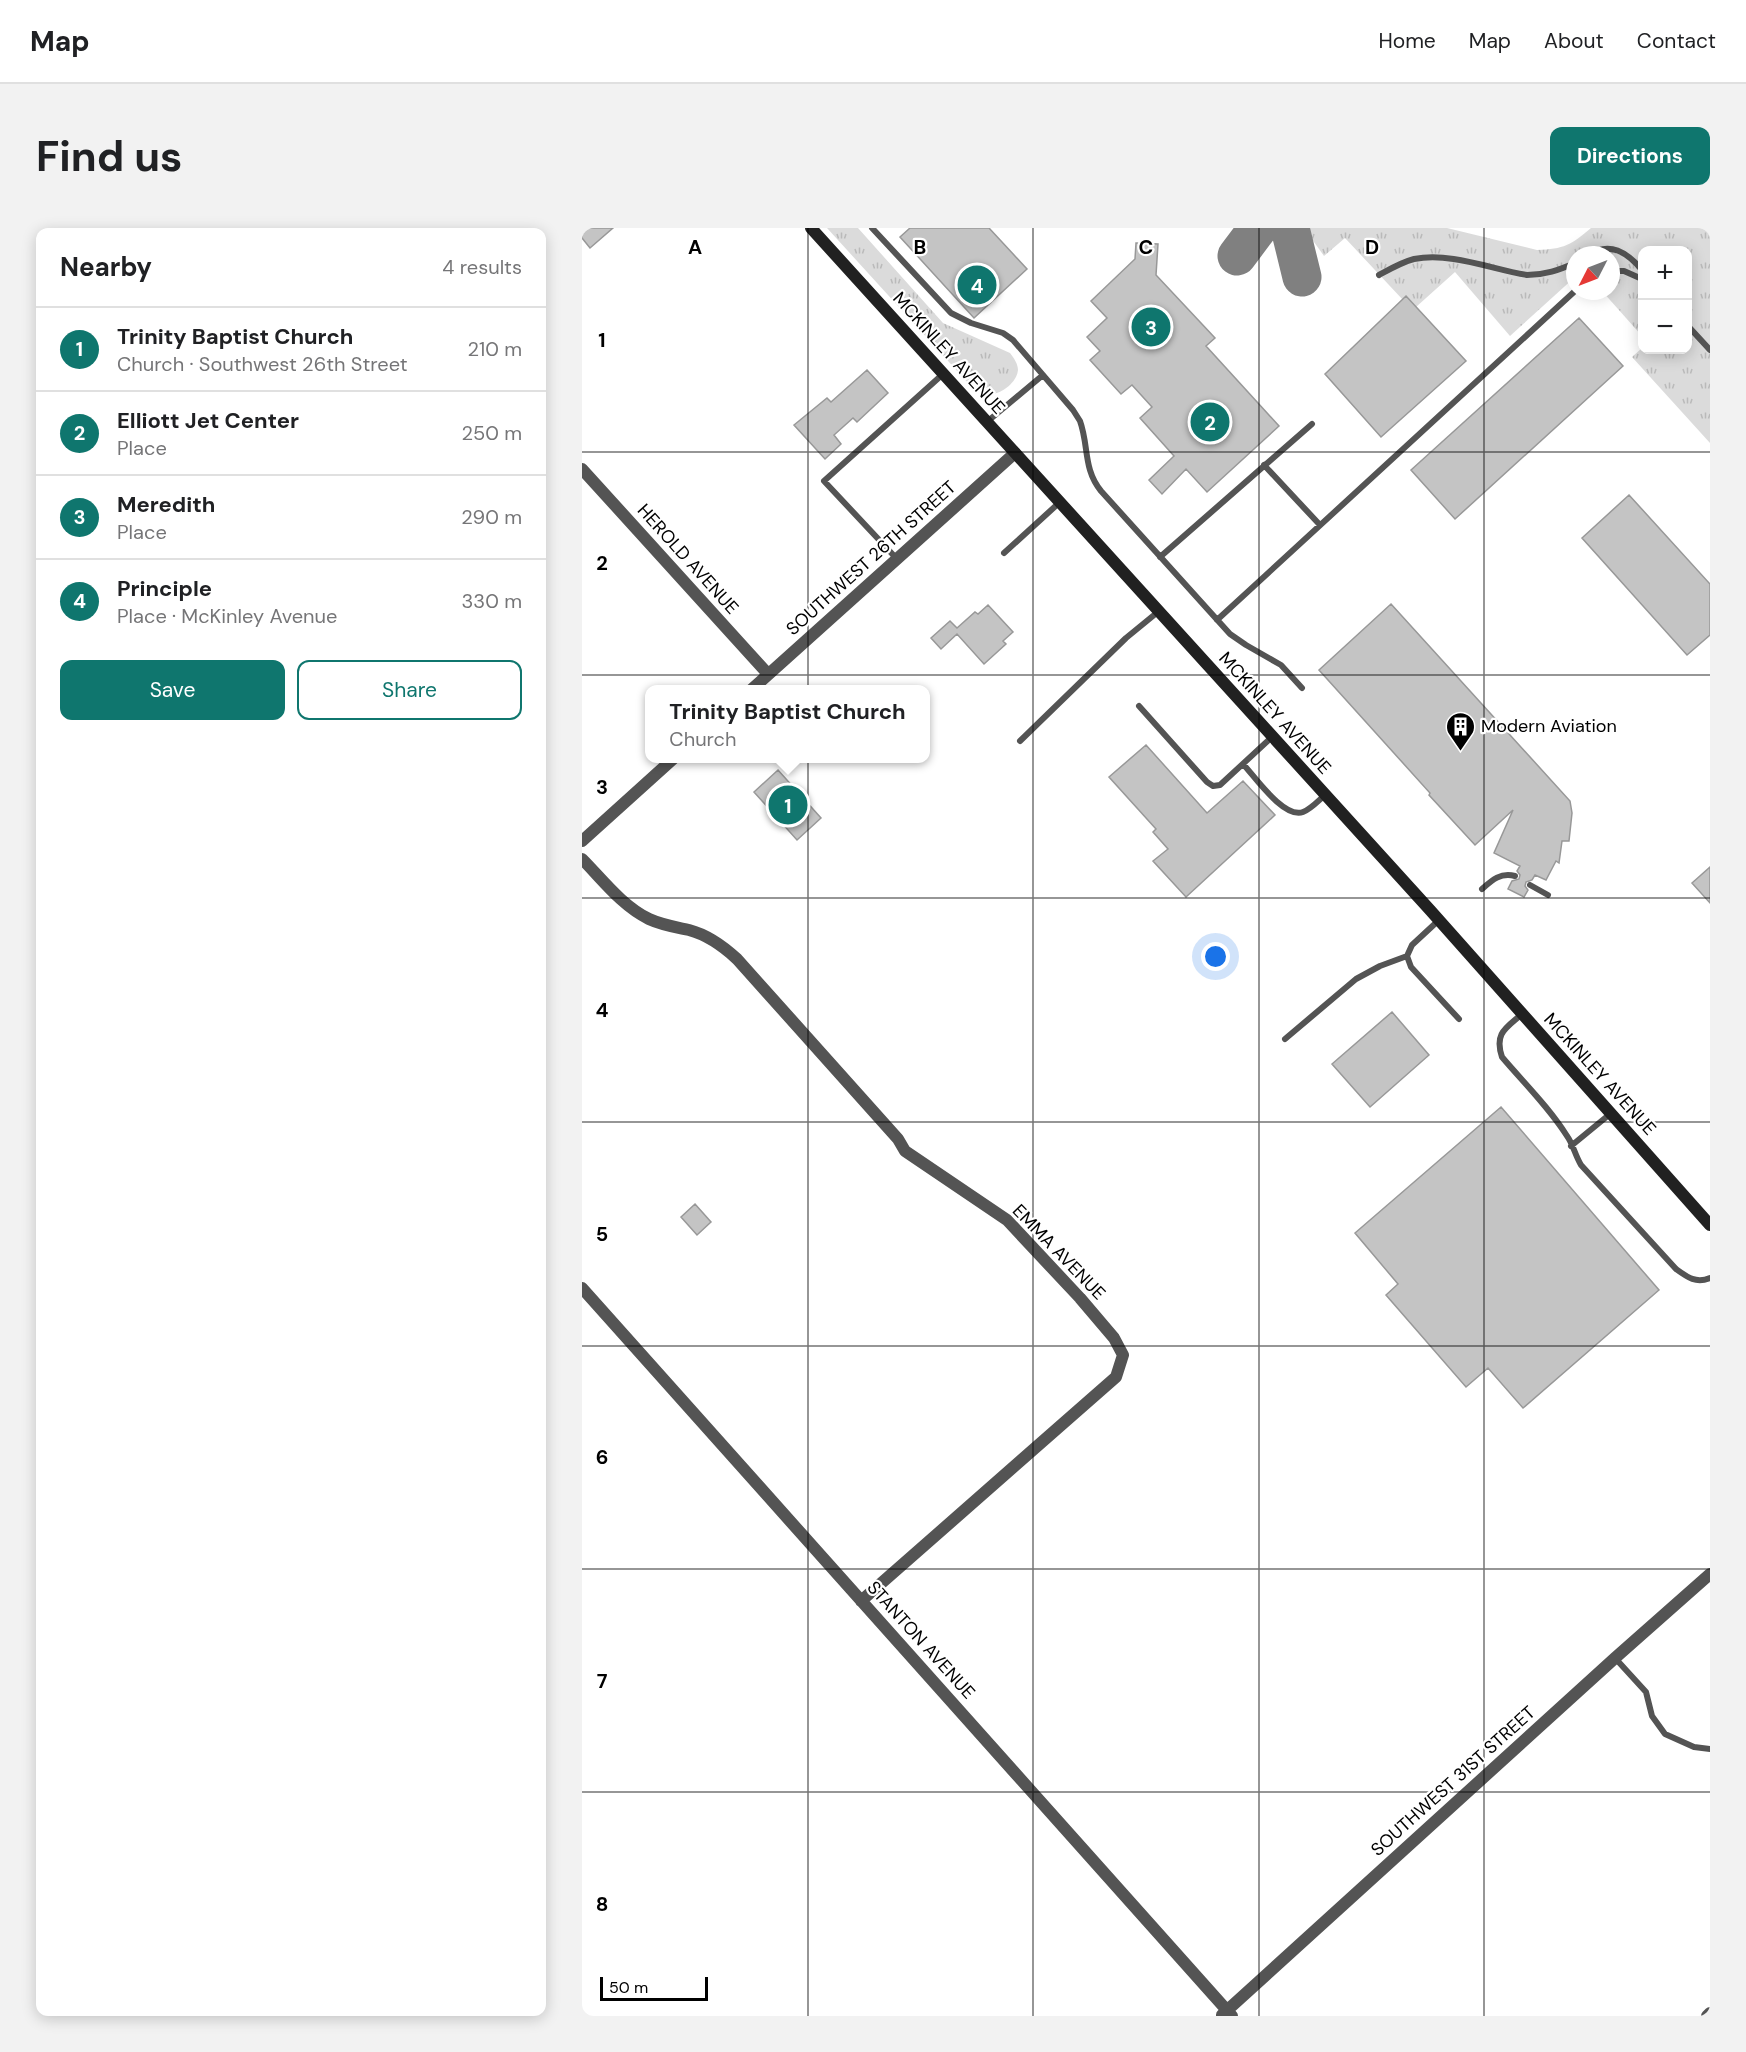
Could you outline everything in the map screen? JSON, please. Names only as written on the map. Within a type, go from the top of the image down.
[{"type":"main road","name":"MCKINLEY AVENUE","points":[[811,228],[1439,920],[1710,1225]]},
{"type":"street","name":"SOUTHWEST 26TH STREET","points":[[756,685],[1016,453]]},
{"type":"street","name":"HEROLD AVENUE","points":[[582,469],[768,674]]},
{"type":"street","points":[[582,841],[670,763]]},
{"type":"street","name":"EMMA AVENUE","points":[[582,859],[632,909],[666,926],[708,937],[724,947],[898,1139],[905,1151],[1007,1220],[1080,1298],[1114,1338],[1123,1355],[1116,1377],[861,1601]]},
{"type":"street","name":"STANTON AVENUE","points":[[582,1288],[1227,2014]]},
{"type":"street","name":"SOUTHWEST 31ST STREET","points":[[1227,2014],[1615,1658],[1710,1574]]},
{"type":"street","points":[[1707,2016],[1710,2013]]},
{"type":"lane","points":[[872,228],[951,313],[970,323],[1003,333],[1023,349],[1080,421],[1084,433],[1089,471],[1094,483],[1230,634],[1281,665],[1302,688]]},
{"type":"lane","points":[[1620,252],[1638,266]]},
{"type":"lane","points":[[1379,275],[1414,259],[1432,258],[1449,259],[1527,275],[1556,272],[1566,267]]},
{"type":"lane","points":[[1620,271],[1638,277]]},
{"type":"lane","points":[[1217,620],[1566,299]]},
{"type":"lane","points":[[1692,330],[1710,350]]},
{"type":"lane","points":[[897,559],[824,481],[944,373]]},
{"type":"lane","points":[[988,421],[1043,375]]},
{"type":"lane","points":[[1160,557],[1312,424]]},
{"type":"lane","points":[[1264,465],[1320,525]]},
{"type":"lane","points":[[1004,553],[1060,502]]},
{"type":"lane","points":[[1020,741],[1126,638],[1159,611]]},
{"type":"lane","points":[[1139,706],[1213,786],[1220,784],[1244,764],[1272,736]]},
{"type":"lane","points":[[1244,764],[1288,811],[1297,813],[1305,811],[1325,795]]},
{"type":"lane","points":[[1482,889],[1495,878],[1504,875],[1515,876]]},
{"type":"lane","points":[[1530,885],[1548,895]]},
{"type":"lane","points":[[1439,920],[1412,945],[1407,956],[1411,967],[1459,1019]]},
{"type":"lane","points":[[1286,1039],[1356,979],[1380,966],[1407,956]]},
{"type":"lane","points":[[1522,1014],[1501,1032],[1497,1044],[1502,1057],[1569,1138],[1581,1165],[1676,1269],[1698,1282],[1710,1278]]},
{"type":"lane","points":[[1571,1146],[1611,1113]]},
{"type":"lane","points":[[1615,1658],[1647,1692],[1652,1716],[1665,1734],[1694,1747],[1710,1749]]},
{"type":"green space","points":[[827,228],[858,228],[943,323],[1010,353],[1016,361],[1018,370],[1012,383],[1000,392],[991,394],[982,392],[969,384]]},
{"type":"green space","points":[[1304,228],[1447,228],[1537,250],[1554,249],[1567,245],[1591,228],[1710,228],[1710,443],[1632,357],[1638,352],[1638,354],[1692,354],[1692,246],[1638,246],[1638,332],[1610,300],[1620,300],[1620,246],[1566,246],[1566,285],[1510,336],[1455,272],[1416,307],[1407,297],[1403,300],[1345,238],[1324,256]]},
{"type":"building","points":[[582,228],[613,228],[590,248],[582,238]]},
{"type":"building","points":[[910,228],[989,228],[1027,269],[974,318],[900,237]]},
{"type":"building","points":[[1136,243],[1158,244],[1156,275],[1215,338],[1206,346],[1279,426],[1207,492],[1186,469],[1162,494],[1149,480],[1174,456],[1140,418],[1152,407],[1132,385],[1121,394],[1090,360],[1100,351],[1087,337],[1107,318],[1091,301],[1135,259]]},
{"type":"building","points":[[1406,296],[1466,361],[1381,437],[1325,374]]},
{"type":"building","points":[[1579,318],[1623,366],[1455,519],[1411,470]]},
{"type":"building","points":[[867,370],[888,393],[857,422],[853,418],[834,435],[841,444],[825,459],[794,425],[827,398],[831,402]]},
{"type":"building","points":[[1629,495],[1710,584],[1710,635],[1687,655],[1582,538]]},
{"type":"building","name":"Modern Aviation","points":[[1391,604],[1570,801],[1572,813],[1569,841],[1562,841],[1559,863],[1556,861],[1546,880],[1535,875],[1532,880],[1526,882],[1525,886],[1528,890],[1524,897],[1508,889],[1512,881],[1519,879],[1520,875],[1517,871],[1520,866],[1494,853],[1513,810],[1475,845],[1319,670]]},
{"type":"building","points":[[988,605],[1013,632],[1003,641],[1006,644],[984,664],[957,634],[941,649],[931,638],[950,621],[957,628],[975,612],[978,614]]},
{"type":"building","points":[[1146,745],[1207,813],[1243,781],[1275,815],[1186,897],[1153,861],[1168,849],[1153,832],[1156,829],[1109,777]]},
{"type":"building","points":[[778,770],[821,818],[797,840],[754,792]]},
{"type":"building","points":[[1710,867],[1710,903],[1692,883]]},
{"type":"building","points":[[1392,1012],[1429,1055],[1370,1107],[1332,1064]]},
{"type":"building","points":[[1501,1107],[1659,1290],[1523,1408],[1488,1368],[1466,1387],[1386,1295],[1398,1284],[1355,1233]]},
{"type":"building","points":[[695,1204],[711,1222],[697,1235],[681,1217]]},
{"type":"taxiway","points":[[1237,256],[1258,228]]},
{"type":"taxiway","points":[[1290,228],[1302,277]]},
{"type":"place","name":"Principle","points":[[977,285]]},
{"type":"place","name":"Meredith","points":[[1151,327]]},
{"type":"place","name":"Elliott Jet Center","points":[[1210,422]]},
{"type":"place","name":"Modern Aviation","points":[[1460,752]]},
{"type":"place","name":"Trinity Baptist Church","points":[[788,805]]}]
